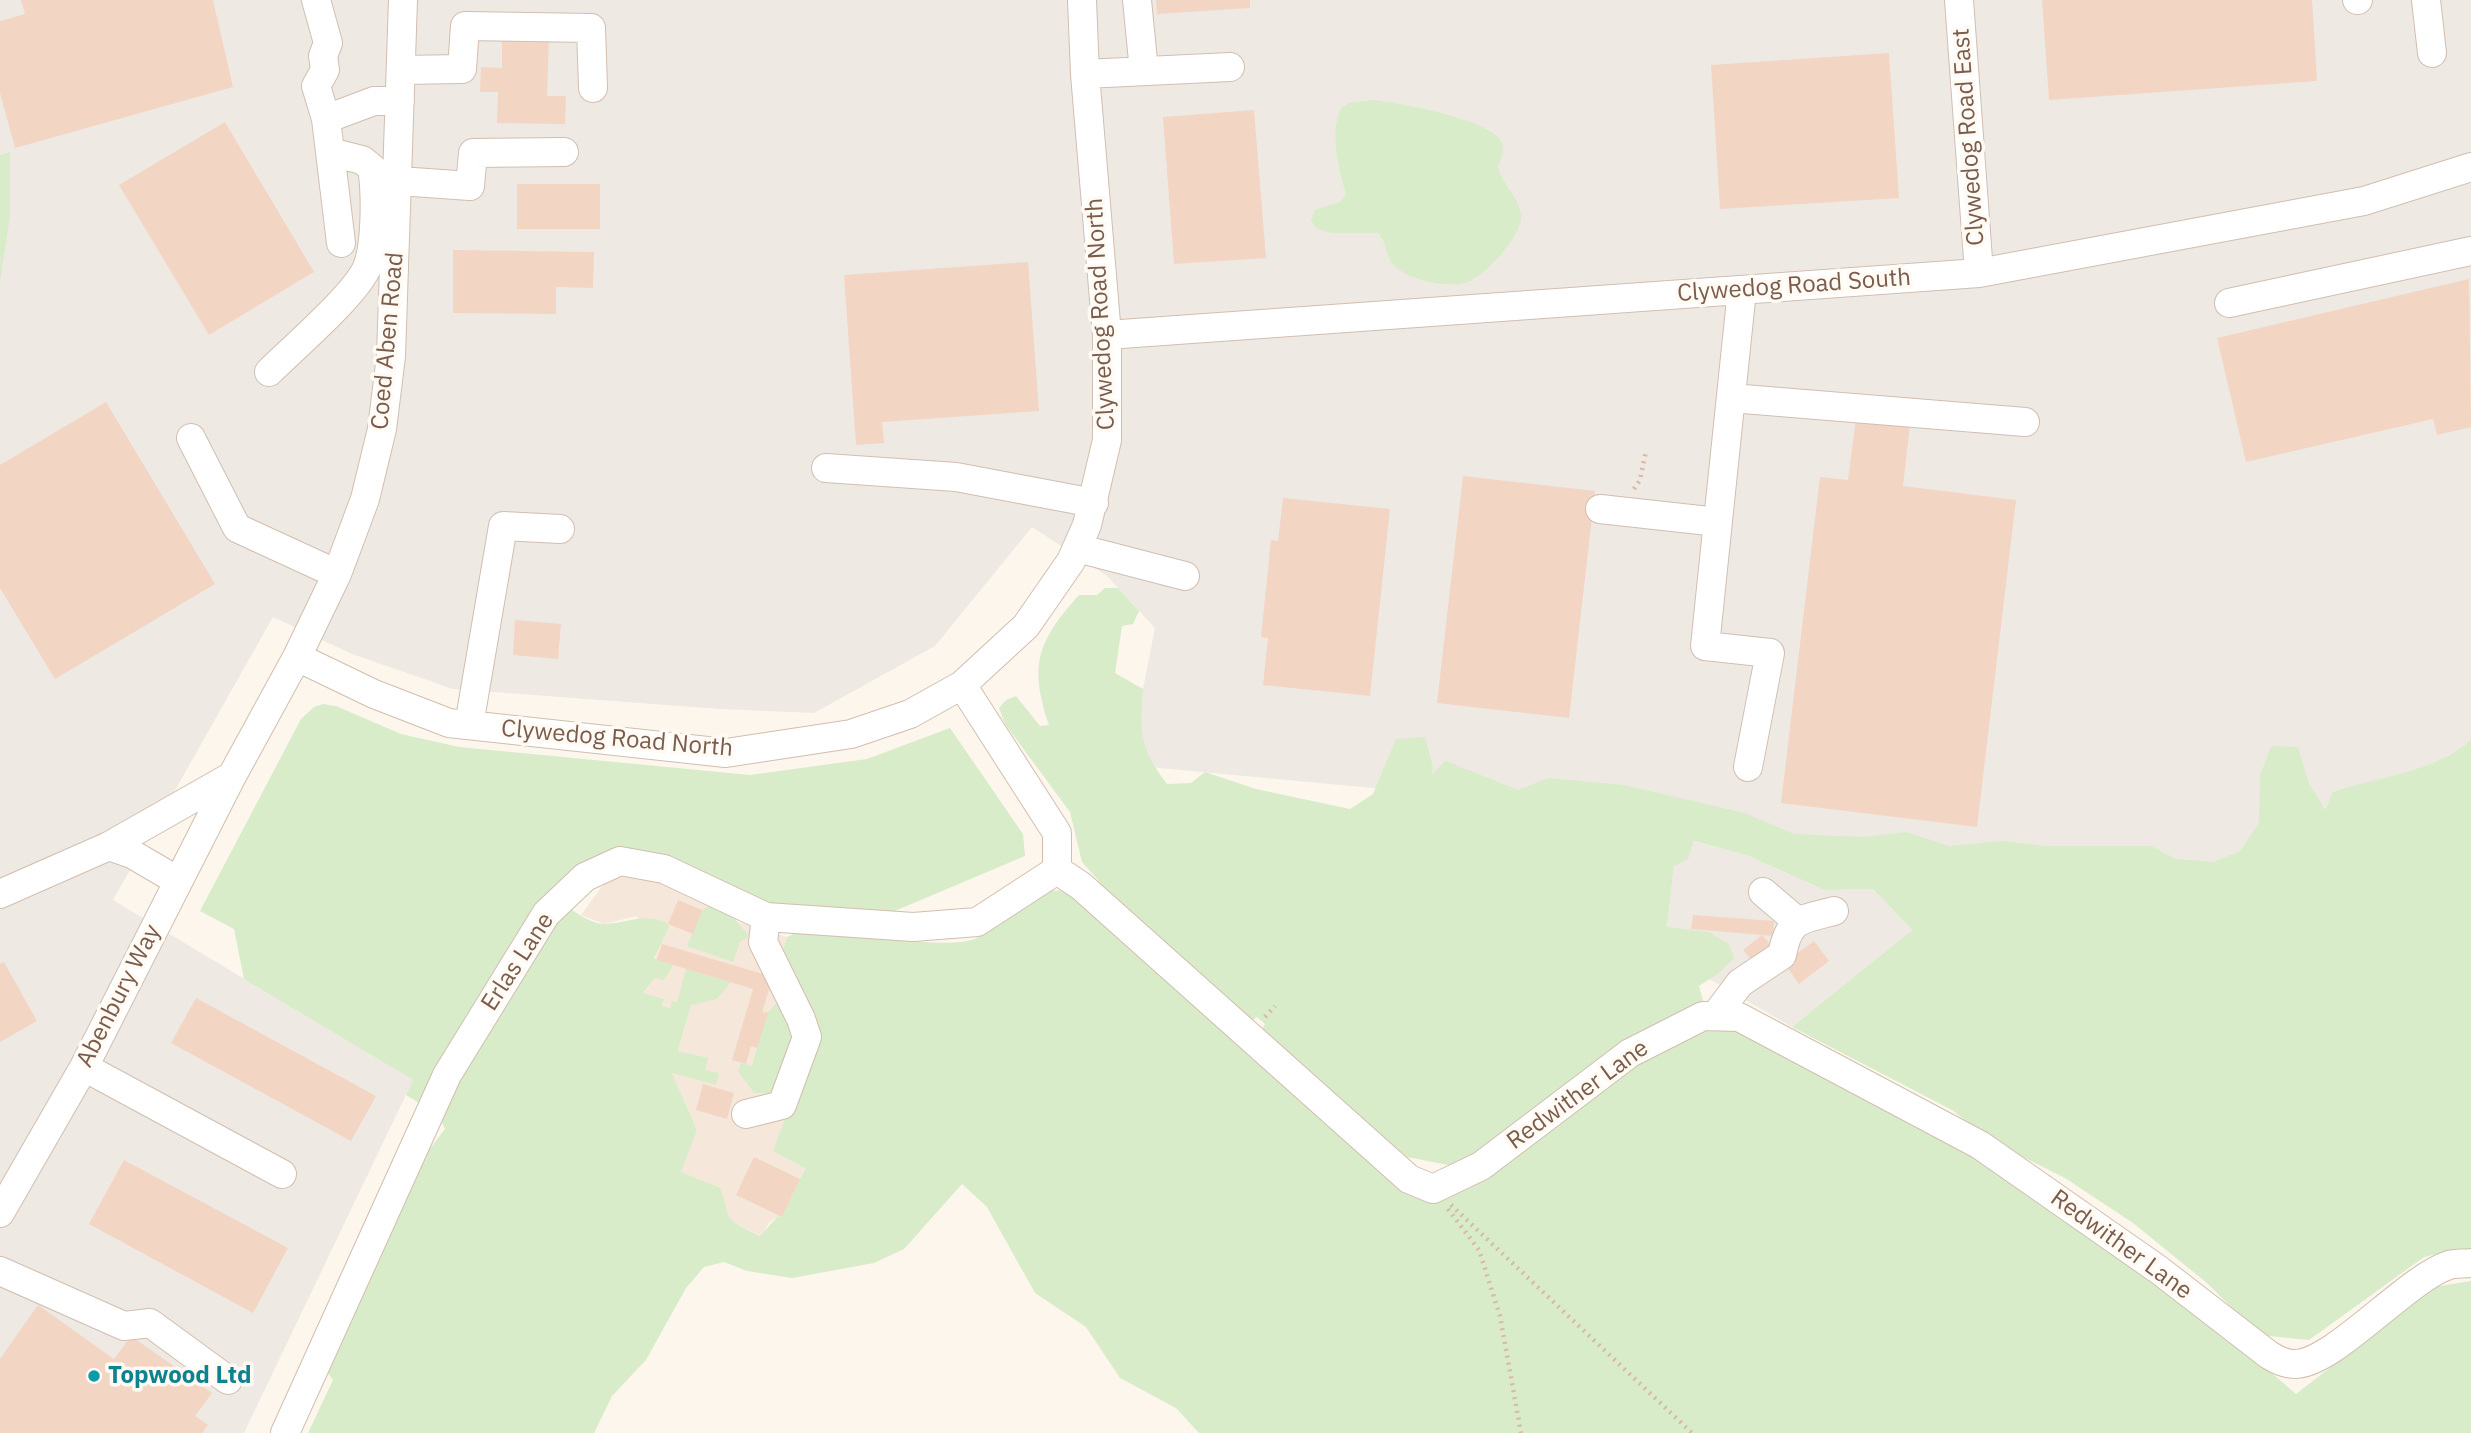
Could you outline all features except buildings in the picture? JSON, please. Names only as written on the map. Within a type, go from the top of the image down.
[{"type":"street","points":[[316,0],[328,43],[323,56],[325,70],[316,86],[326,119],[341,243]]},
{"type":"street","name":"Coed Aben Road","points":[[232,776],[297,657],[337,574],[365,499],[382,429],[391,355],[399,181],[403,0]]},
{"type":"street","name":"Clywedog Road North","points":[[297,657],[374,694],[449,723],[726,753],[851,734],[910,714],[962,685],[1026,626],[1077,548],[1094,503],[1107,440],[1107,335],[1085,75],[1082,0]]},
{"type":"street","points":[[1137,0],[1144,71]]},
{"type":"street","name":"Clywedog Road East","points":[[1959,0],[1979,274]]},
{"type":"street","points":[[2426,0],[2432,53]]},
{"type":"street","points":[[401,70],[462,69],[465,26],[590,28],[593,88]]},
{"type":"street","points":[[1085,75],[1230,66]]},
{"type":"street","points":[[326,119],[374,101],[400,101]]},
{"type":"street","points":[[269,372],[352,289],[369,264],[375,183],[372,167],[362,160],[330,152]]},
{"type":"street","points":[[399,181],[470,186],[473,153],[565,152]]},
{"type":"street","name":"Clywedog Road South","points":[[1107,335],[1979,274],[2364,201],[2471,167]]},
{"type":"street","points":[[2230,303],[2471,251]]},
{"type":"street","points":[[1742,290],[1704,646],[1770,653],[1748,767]]},
{"type":"street","points":[[1731,398],[2025,422]]},
{"type":"street","points":[[191,438],[237,527],[337,574]]},
{"type":"street","points":[[826,468],[956,477],[1094,503]]},
{"type":"street","points":[[1610,510],[1717,522]]},
{"type":"street","points":[[469,725],[503,526],[560,530]]},
{"type":"street","points":[[1077,548],[1185,576]]},
{"type":"street","points":[[962,685],[1057,833],[1056,870],[1081,886],[1409,1179],[1433,1189]]},
{"type":"street","points":[[0,894],[109,846],[232,776]]},
{"type":"street","name":"Abenbury Way","points":[[0,1213],[84,1067],[232,776]]},
{"type":"street","points":[[109,846],[132,854],[178,881]]},
{"type":"street","name":"Erlas Lane","points":[[285,1433],[447,1075],[545,914],[584,877],[620,861],[664,869],[766,917],[913,927],[977,922],[1056,870]]},
{"type":"street","points":[[1763,892],[1797,921]]},
{"type":"street","points":[[1715,1016],[1740,983],[1782,955],[1784,935],[1797,921],[1834,911]]},
{"type":"street","points":[[746,1114],[782,1105],[807,1037],[801,1019],[763,942],[766,917]]},
{"type":"street","name":"Redwither Lane","points":[[1433,1189],[1481,1166],[1630,1053],[1703,1016],[1739,1017],[1980,1145],[2159,1270],[2269,1355],[2282,1362],[2294,1364],[2319,1357],[2427,1277],[2449,1265],[2471,1263]]},
{"type":"street","points":[[84,1067],[282,1174]]},
{"type":"street","points":[[0,1271],[124,1326],[150,1323],[228,1380]]},
{"type":"path","points":[[1610,510],[1640,480],[1646,451]]},
{"type":"path","points":[[1433,1189],[1479,1250],[1500,1316],[1521,1433]]},
{"type":"path","points":[[1433,1189],[1692,1433]]},
{"type":"shaded area","points":[[0,0],[2471,0],[2471,782],[2270,938],[1585,808],[1128,765],[1155,628],[1107,576],[1032,527],[935,646],[814,713],[720,709],[453,689],[352,654],[273,617],[113,900],[413,1080],[244,1433],[0,1433]]},
{"type":"shaded area","points":[[1693,841],[1749,856],[1824,890],[1873,889],[1912,930],[1792,1027],[1709,979],[1719,973],[1667,928],[1674,866]]},
{"type":"shaded area","points":[[624,873],[681,888],[739,922],[787,937],[782,954],[816,1036],[774,1151],[805,1167],[782,1217],[778,1216],[769,1223],[761,1236],[730,1221],[725,1213],[721,1188],[680,1172],[697,1130],[672,1073],[691,1005],[673,1001],[670,1008],[662,1006],[664,999],[643,994],[655,978],[657,960],[637,916],[604,924],[581,915],[606,881]]},
{"type":"green space","points":[[1373,100],[1422,108],[1462,119],[1493,133],[1501,141],[1503,150],[1498,167],[1520,208],[1520,223],[1501,255],[1473,279],[1465,283],[1449,284],[1413,277],[1394,265],[1378,233],[1331,233],[1316,228],[1311,220],[1315,210],[1340,202],[1346,195],[1335,140],[1341,108],[1349,103]]},
{"type":"green space","points":[[10,152],[10,217],[0,281],[0,155]]},
{"type":"green space","points":[[1105,588],[1118,588],[1139,611],[1133,624],[1122,626],[1115,673],[1143,689],[1143,739],[1151,760],[1167,784],[1191,783],[1205,772],[1256,789],[1350,809],[1373,794],[1396,739],[1425,737],[1433,767],[1431,775],[1446,761],[1518,790],[1548,778],[1624,785],[1745,813],[1794,834],[1863,837],[1906,832],[1949,846],[2001,841],[2046,846],[2151,846],[2176,859],[2214,862],[2240,851],[2259,823],[2260,776],[2271,746],[2298,747],[2309,783],[2325,810],[2333,792],[2424,767],[2457,751],[2471,740],[2471,1256],[2460,1249],[2424,1257],[2309,1340],[2259,1335],[2207,1283],[2133,1223],[2065,1178],[1993,1142],[1952,1110],[1792,1027],[1912,930],[1873,889],[1824,890],[1749,856],[1694,841],[1688,859],[1674,866],[1667,927],[1709,932],[1729,944],[1734,958],[1719,973],[1699,986],[1705,1007],[1515,1130],[1453,1166],[1407,1157],[1261,1030],[1265,1024],[1257,1017],[1251,1021],[1115,899],[1082,862],[1070,812],[1005,724],[999,708],[1006,700],[1016,696],[1040,726],[1049,725],[1039,686],[1041,655],[1046,641],[1079,595],[1097,595]]},
{"type":"green space","points":[[323,704],[336,706],[401,734],[459,747],[750,775],[867,759],[950,728],[1023,834],[1025,856],[890,913],[769,907],[617,852],[564,905],[583,917],[605,924],[641,918],[666,922],[669,927],[654,958],[673,965],[664,980],[655,978],[643,993],[664,999],[662,1006],[670,1008],[672,1001],[677,1002],[686,969],[731,982],[717,999],[691,1005],[678,1051],[708,1058],[705,1070],[719,1073],[716,1085],[672,1073],[697,1130],[681,1172],[721,1188],[731,1219],[760,1236],[778,1216],[782,1217],[805,1168],[773,1151],[816,1036],[782,954],[787,937],[808,927],[920,942],[962,942],[991,930],[1035,896],[1062,891],[1079,894],[1429,1194],[1633,1061],[1708,1023],[1750,1031],[2002,1172],[2172,1287],[2296,1394],[2434,1287],[2471,1281],[2471,1433],[1199,1433],[1176,1408],[1120,1378],[1086,1327],[1035,1293],[987,1207],[962,1184],[904,1249],[874,1263],[792,1278],[747,1271],[724,1262],[704,1267],[686,1288],[646,1360],[612,1396],[594,1433],[308,1433],[333,1380],[327,1372],[408,1177],[445,1129],[438,1114],[406,1095],[413,1080],[244,979],[234,929],[200,911],[301,719],[314,707]]},
{"type":"green space","points":[[715,904],[731,915],[749,936],[740,942],[733,962],[687,946],[702,910]]},
{"type":"green space","points":[[780,1000],[795,1034],[778,1087],[771,1093],[754,1093],[738,1071],[741,1063],[752,1066],[767,1013]]},
{"type":"place","name":"Topwood Ltd","points":[[94,1376]]}]
